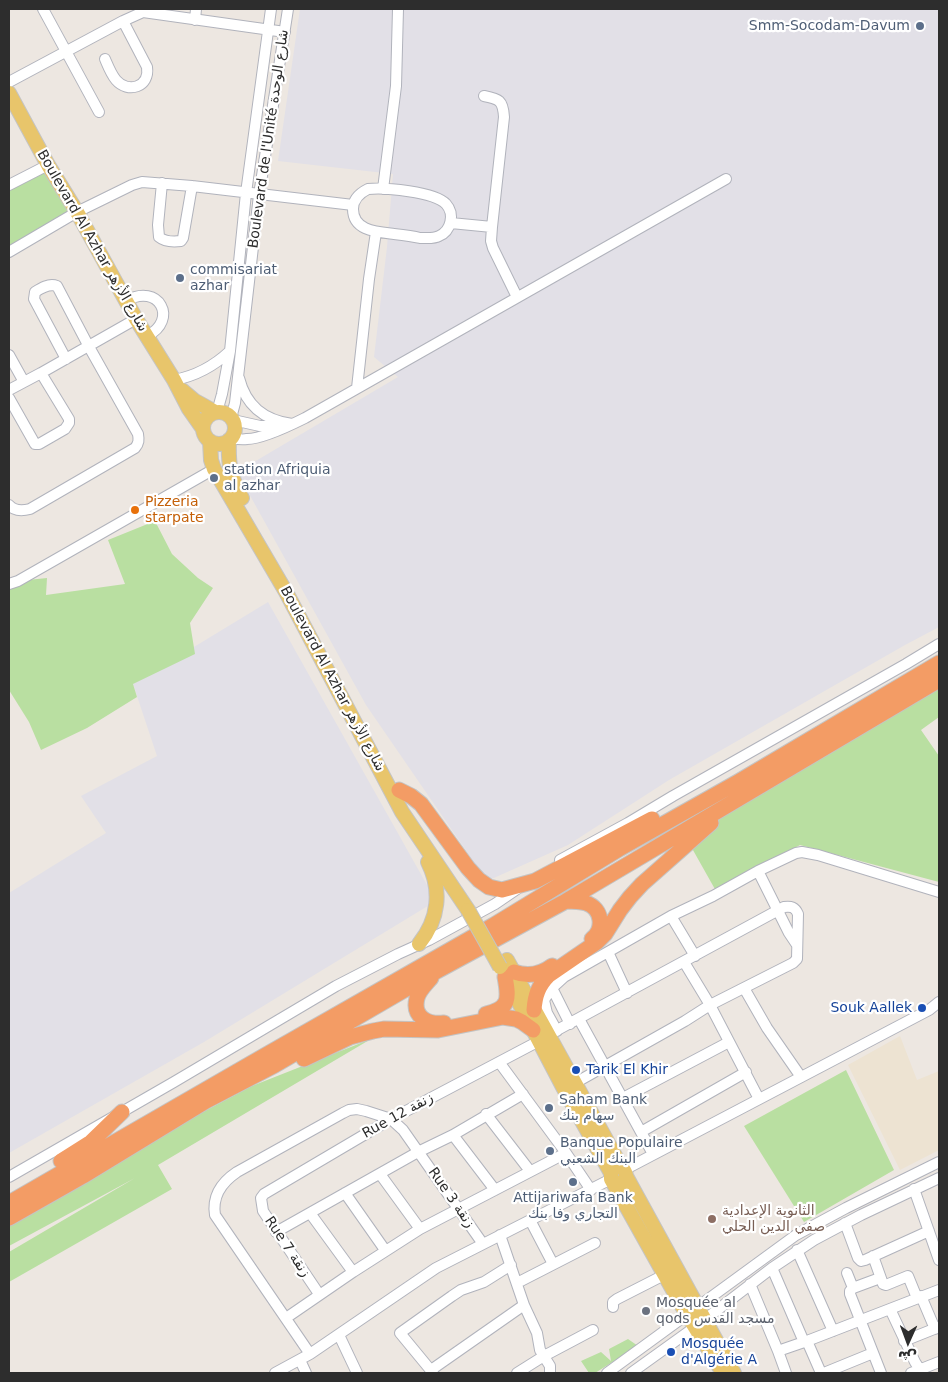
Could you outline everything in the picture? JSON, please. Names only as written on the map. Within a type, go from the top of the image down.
[{"type":"highway","points":[[9,1204],[494,925],[939,663]]},
{"type":"highway","points":[[9,1218],[83,1176],[206,1101],[253,1077],[437,971],[566,901],[939,680]]},
{"type":"highway","points":[[530,1013],[543,980],[597,942],[630,897],[642,884],[714,820],[820,750]]},
{"type":"highway","points":[[399,790],[411,796],[426,809],[468,868],[479,880],[493,889],[502,890],[522,885],[543,876],[690,799],[719,787],[738,782]]},
{"type":"highway","points":[[437,971],[421,989],[417,997],[416,1006],[419,1014],[425,1021],[434,1024],[494,1013],[502,1008],[508,997],[507,969],[530,975],[546,971],[595,936],[599,929],[600,921],[599,914],[594,907],[587,903],[566,901]]},
{"type":"highway","points":[[206,1101],[350,1037],[373,1031],[384,1029],[438,1030],[503,1017],[516,1019],[544,1034]]},
{"type":"highway","points":[[9,1192],[84,1148],[122,1112]]},
{"type":"main road","name":"Boulevard Al Azhar شارع الأزهر","points":[[9,93],[136,319],[176,383],[189,409],[207,435],[214,469],[286,592],[402,812],[472,908]]},
{"type":"main road","name":"Boulevard Al Azhar شارع الأزهر","points":[[176,383],[196,401],[216,412]]},
{"type":"main road","points":[[222,412],[232,419],[234,429],[230,439],[220,443],[207,435],[204,420],[210,414],[222,412]]},
{"type":"main road","name":"Boulevard Al Azhar شارع الأزهر","points":[[230,439],[229,462],[234,484],[292,588],[399,790],[472,908]]},
{"type":"main road","points":[[383,774],[393,802],[431,869],[436,886],[437,904],[433,921],[419,944]]},
{"type":"main road","points":[[472,908],[530,1013],[575,1083],[664,1275],[692,1311]]},
{"type":"main road","points":[[544,1034],[699,1324],[723,1373]]},
{"type":"main road","points":[[699,1324],[734,1373]]},
{"type":"street","points":[[43,9],[99,112]]},
{"type":"street","points":[[195,20],[196,9]]},
{"type":"street","name":"Boulevard de l'Unité شارع الوحدة","points":[[216,412],[222,394],[230,351],[246,193],[271,9]]},
{"type":"street","name":"Boulevard de l'Unité شارع الوحدة","points":[[232,419],[259,194],[288,9]]},
{"type":"street","points":[[383,189],[396,86],[398,9]]},
{"type":"street","points":[[9,82],[142,10],[195,20],[285,32]]},
{"type":"street","points":[[105,59],[116,81],[126,87],[139,86],[146,80],[148,74],[147,67],[123,21]]},
{"type":"street","points":[[484,96],[498,99],[504,109],[491,241],[517,297]]},
{"type":"street","points":[[9,184],[48,165]]},
{"type":"street","points":[[230,439],[258,438],[291,425],[726,179]]},
{"type":"street","points":[[9,252],[77,212],[137,183],[192,186],[353,205]]},
{"type":"street","points":[[162,183],[158,226],[160,237],[171,241],[181,241],[183,238],[192,186]]},
{"type":"street","points":[[383,189],[434,196],[446,204],[450,210],[451,223],[445,233],[435,238],[422,238],[376,232],[363,228],[356,221],[353,205],[362,192],[383,189]]},
{"type":"street","points":[[451,223],[492,226]]},
{"type":"street","points":[[357,388],[376,232]]},
{"type":"street","points":[[9,505],[19,510],[30,509],[135,448],[138,444],[138,434],[57,286],[51,285],[35,292],[34,299],[66,359]]},
{"type":"street","points":[[126,301],[144,295],[150,296],[160,305],[163,311],[161,324],[158,329],[147,336]]},
{"type":"street","points":[[9,390],[136,319]]},
{"type":"street","points":[[176,383],[204,370],[230,351]]},
{"type":"street","points":[[9,355],[24,382]]},
{"type":"street","points":[[9,398],[35,444],[42,443],[65,429],[69,419],[41,373]]},
{"type":"street","points":[[238,374],[248,399],[256,409],[268,417],[291,425]]},
{"type":"street","points":[[232,419],[260,426],[291,425]]},
{"type":"street","points":[[9,584],[18,581],[214,469]]},
{"type":"street","points":[[9,1176],[206,1064],[336,986],[495,904],[563,858],[628,823],[939,644]]},
{"type":"street","points":[[544,1034],[547,1013],[544,1003],[546,997],[552,988],[564,977],[671,916],[713,896],[758,870],[796,853],[802,852],[818,855],[939,892]]},
{"type":"street","points":[[758,870],[797,945]]},
{"type":"street","points":[[575,1083],[710,1005],[793,964],[797,959],[798,914],[790,906],[778,910]]},
{"type":"street","name":"Rue 12 زنقة","points":[[261,1198],[264,1194],[391,1119],[499,1062],[544,1034],[574,1021],[778,910]]},
{"type":"street","points":[[671,916],[695,956]]},
{"type":"street","points":[[608,952],[626,993]]},
{"type":"street","points":[[684,962],[710,1005],[759,1099]]},
{"type":"street","points":[[552,988],[604,1066],[653,1154]]},
{"type":"street","points":[[744,988],[767,1028],[801,1077]]},
{"type":"street","points":[[275,1373],[310,1354],[436,1268],[591,1190],[653,1154],[938,1005]]},
{"type":"street","points":[[623,1098],[729,1042]]},
{"type":"street","points":[[499,1062],[591,1190]]},
{"type":"street","points":[[641,1132],[746,1072]]},
{"type":"street","points":[[276,1232],[418,1152],[453,1135],[523,1094]]},
{"type":"street","points":[[310,1354],[218,1221],[214,1209],[217,1194],[222,1184],[237,1172],[349,1110],[357,1109],[391,1119]]},
{"type":"street","points":[[486,1114],[530,1172]]},
{"type":"street","name":"Rue 3 زنقة","points":[[391,1119],[402,1130],[483,1244]]},
{"type":"street","points":[[453,1135],[495,1190]]},
{"type":"street","points":[[286,1318],[385,1250],[420,1229],[566,1153]]},
{"type":"street","points":[[607,1373],[804,1230],[939,1162]]},
{"type":"street","points":[[380,1174],[420,1229]]},
{"type":"street","points":[[631,1373],[797,1250],[845,1223],[939,1178]]},
{"type":"street","points":[[914,1189],[939,1260]]},
{"type":"street","points":[[345,1193],[385,1250]]},
{"type":"street","name":"Rue 7 زنقة","points":[[261,1198],[263,1211],[319,1294]]},
{"type":"street","points":[[310,1212],[352,1272]]},
{"type":"street","points":[[530,1220],[554,1264]]},
{"type":"street","points":[[845,1223],[858,1258],[861,1261],[929,1231]]},
{"type":"street","points":[[500,1235],[524,1305],[537,1333],[540,1350],[550,1366],[550,1373]]},
{"type":"street","points":[[517,1283],[595,1243]]},
{"type":"street","points":[[797,1250],[832,1331]]},
{"type":"street","points":[[873,1256],[883,1284],[886,1285],[908,1276],[937,1328],[904,1341]]},
{"type":"street","points":[[511,1265],[484,1282],[461,1290],[400,1332],[432,1372],[524,1305]]},
{"type":"street","points":[[772,1268],[806,1342],[823,1373],[846,1369],[873,1353]]},
{"type":"street","points":[[847,1274],[853,1288]]},
{"type":"street","points":[[614,1307],[613,1302],[617,1299],[664,1275]]},
{"type":"street","points":[[880,1278],[853,1288],[850,1294],[881,1373]]},
{"type":"street","points":[[750,1284],[786,1373]]},
{"type":"street","points":[[778,1351],[806,1342],[939,1290]]},
{"type":"street","points":[[890,1309],[918,1372],[939,1362]]},
{"type":"street","points":[[517,1373],[544,1356],[593,1330]]},
{"type":"street","points":[[339,1335],[357,1373]]},
{"type":"street","points":[[300,1360],[306,1373]]},
{"type":"shaded area","points":[[300,9],[939,9],[939,627],[669,780],[568,845],[487,881],[366,705],[237,472],[398,377],[374,357],[387,247],[393,174],[278,161]]},
{"type":"shaded area","points":[[268,602],[436,901],[204,1042],[9,1153],[9,893],[106,833],[81,796],[157,756],[133,684]]},
{"type":"shaded area","points":[[900,1036],[917,1080],[939,1071],[939,1150],[900,1170],[848,1065]]},
{"type":"green space","points":[[51,165],[79,217],[9,256],[9,186]]},
{"type":"green space","points":[[155,521],[172,554],[198,578],[213,588],[190,623],[195,654],[133,684],[137,697],[87,728],[41,750],[29,722],[9,690],[9,583],[47,578],[46,595],[125,584],[108,540]]},
{"type":"green space","points":[[939,680],[939,717],[921,730],[939,756],[939,882],[800,845],[716,891],[689,843],[715,820]]},
{"type":"green space","points":[[371,1039],[158,1165],[172,1189],[9,1282],[9,1252],[135,1178],[9,1246],[9,1222],[186,1121],[252,1086]]},
{"type":"green space","points":[[846,1070],[894,1170],[804,1222],[744,1126]]},
{"type":"green space","points":[[628,1339],[638,1346],[595,1373],[589,1373],[581,1361],[601,1352],[611,1361],[609,1349]]},
{"type":"place","name":"Smm-Socodam-Davum","points":[[920,26]]},
{"type":"place","name":"commisariat azhar","points":[[180,278]]},
{"type":"place","name":"station Afriquia al azhar","points":[[214,478]]},
{"type":"place","name":"Pizzeria starpate","points":[[135,510]]},
{"type":"place","name":"Souk Aallek","points":[[922,1008]]},
{"type":"place","name":"Tarik El Khir","points":[[576,1070]]},
{"type":"place","name":"Saham Bank سهام بنك","points":[[549,1108]]},
{"type":"place","name":"Banque Populaire البنك الشعبي","points":[[550,1151]]},
{"type":"place","name":"Attijariwafa Bank التجاري وفا بنك","points":[[573,1182]]},
{"type":"place","name":"الثانوية الإعدادية صفي الدين الحلي","points":[[712,1219]]},
{"type":"place","name":"Mosquée al qods مسجد القدس","points":[[646,1311]]},
{"type":"place","name":"Mosquée d'Algérie A","points":[[671,1352]]}]
